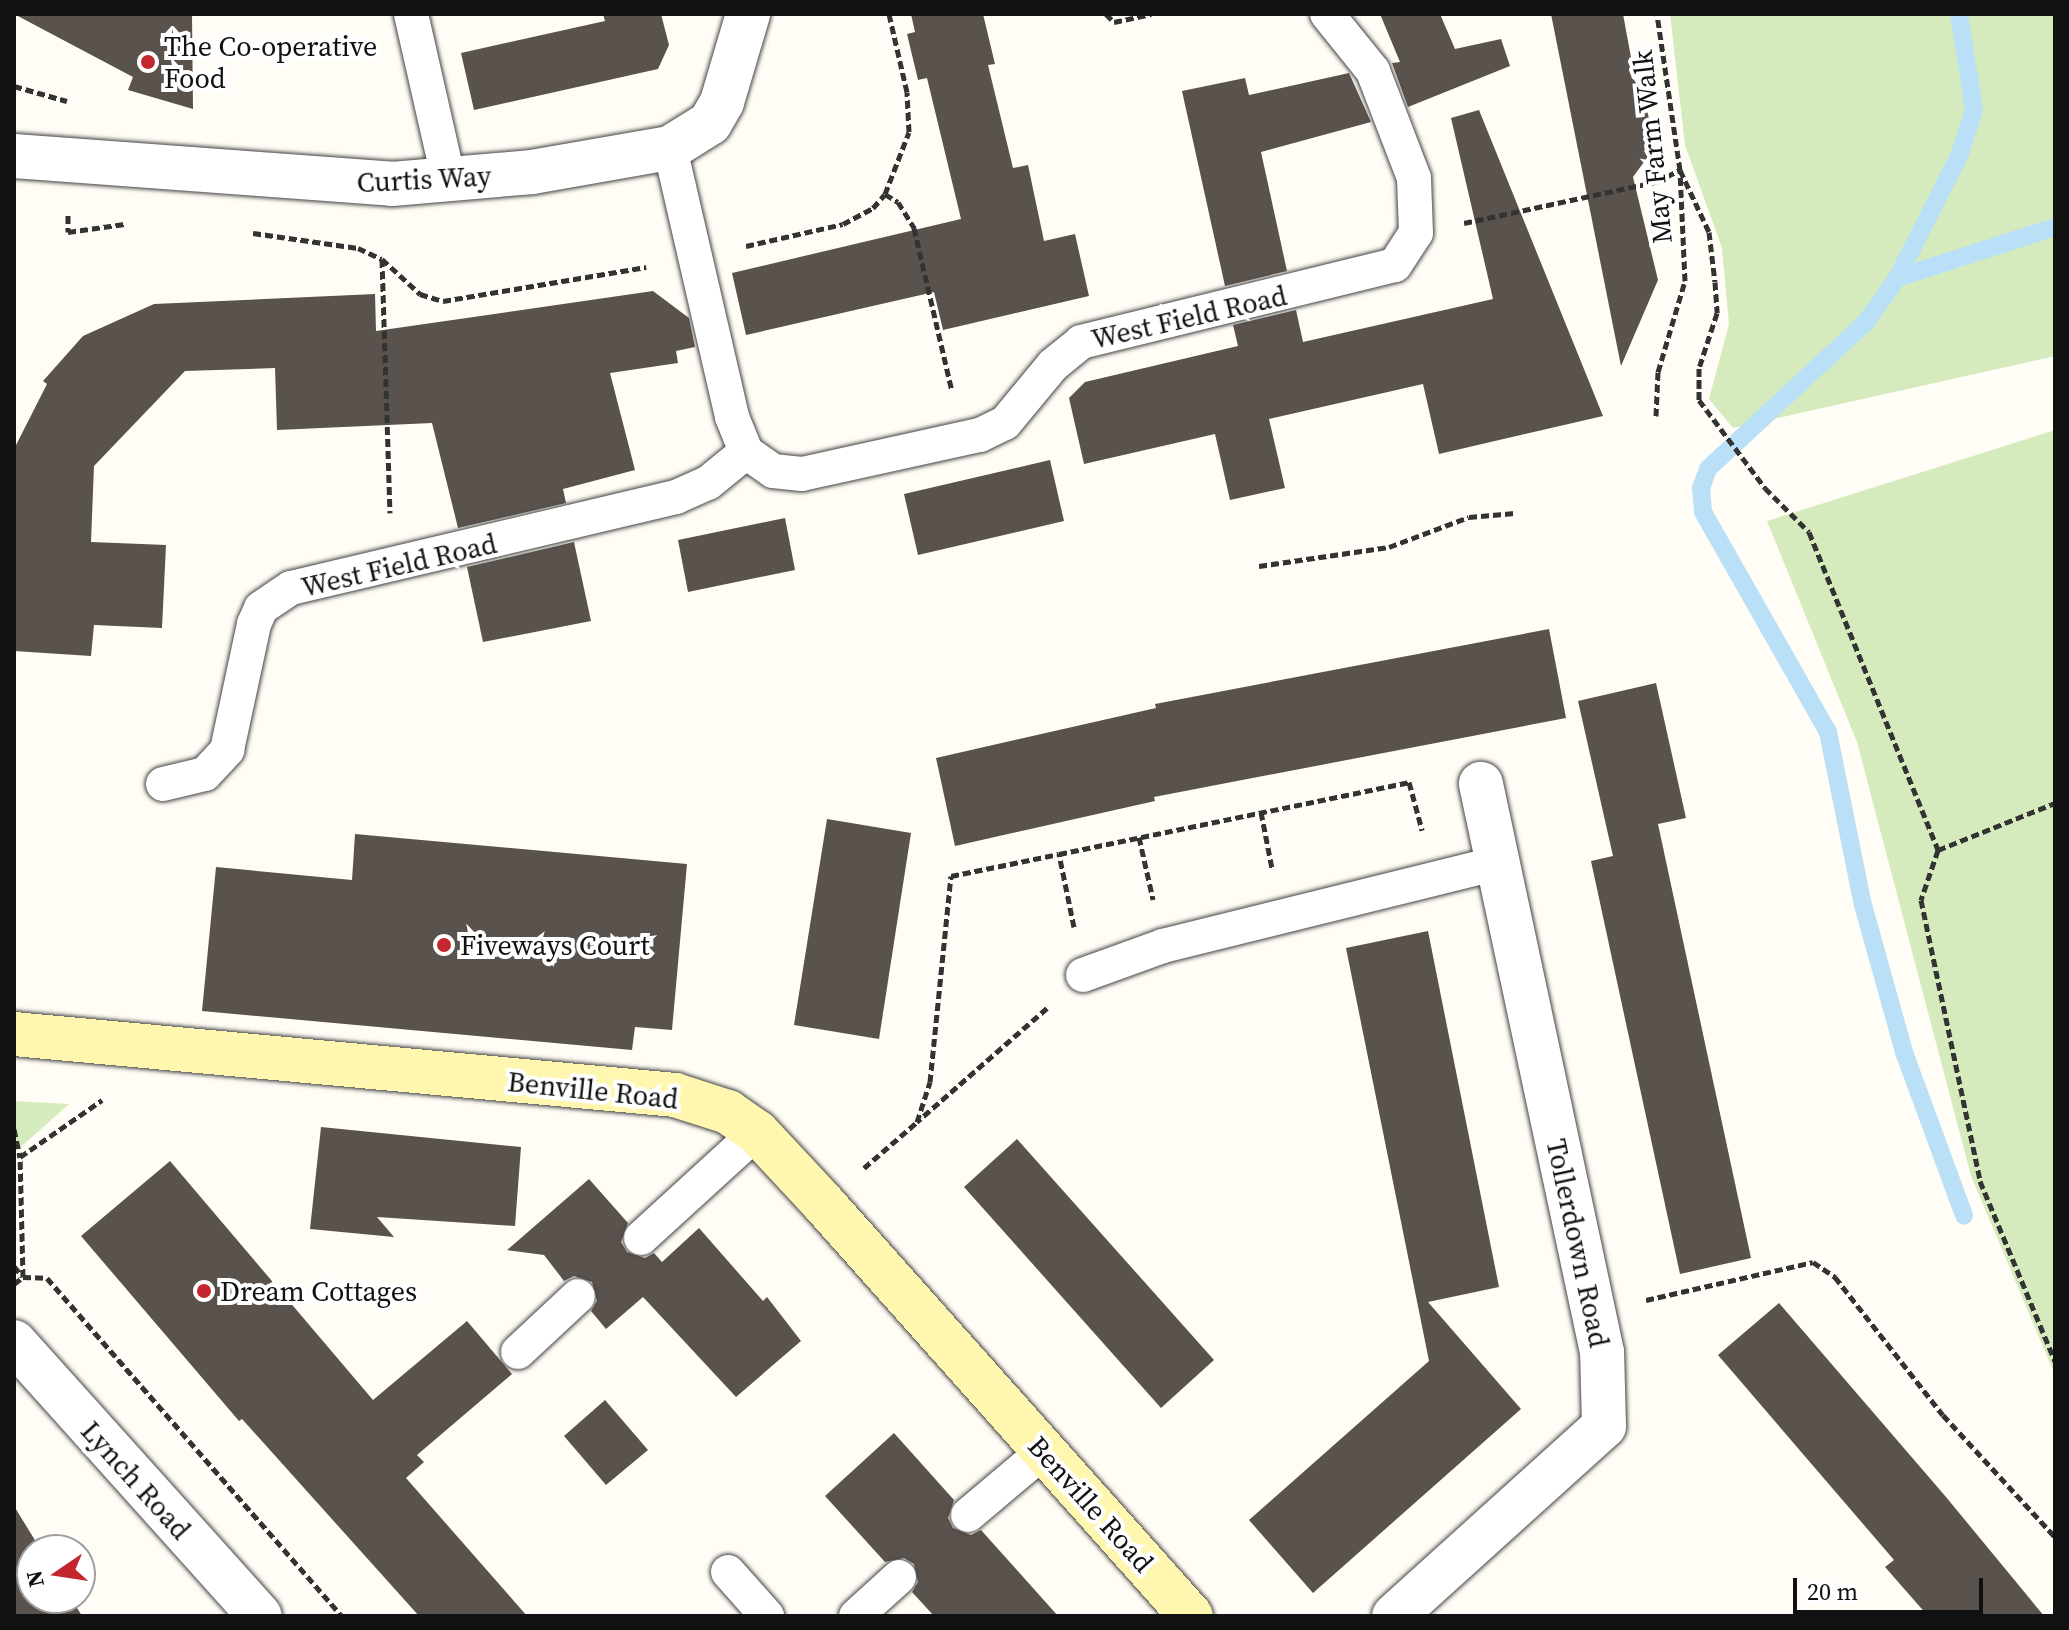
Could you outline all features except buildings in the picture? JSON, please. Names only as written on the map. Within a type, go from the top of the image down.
[{"type":"main road","name":"Benville Road","points":[[14,1034],[675,1095],[728,1112],[757,1132],[823,1203],[1191,1616]]},
{"type":"street","name":"Curtis Way","points":[[14,156],[356,184],[449,181],[670,148],[710,123],[722,102],[748,14]]},
{"type":"street","name":"Tollerdown Road","points":[[1394,1616],[1604,1426],[1602,1352],[1481,784]]},
{"type":"street","name":"Lynch Road","points":[[14,1342],[34,1385],[260,1616]]},
{"type":"lane","points":[[411,14],[449,181]]},
{"type":"lane","points":[[1327,14],[1368,61],[1403,142],[1418,195],[1416,233]]},
{"type":"lane","points":[[670,148],[732,417],[746,452]]},
{"type":"lane","name":"West Field Road","points":[[163,784],[205,774],[227,750],[261,608],[291,588],[676,497],[708,483],[746,452],[773,471],[802,474],[963,439],[1005,423],[1053,365],[1081,342],[1383,271],[1404,257],[1416,233]]},
{"type":"lane","points":[[1083,975],[1163,946],[1498,863]]},
{"type":"lane","points":[[641,1238],[757,1132]]},
{"type":"lane","points":[[518,1352],[578,1296]]},
{"type":"lane","points":[[968,1515],[1044,1451]]},
{"type":"lane","points":[[728,1572],[767,1616]]},
{"type":"lane","points":[[856,1616],[899,1577]]},
{"type":"path","points":[[1106,14],[1114,22],[1151,14]]},
{"type":"path","name":"May Farm Walk","points":[[1656,416],[1658,372],[1685,281],[1680,170],[1657,14]]},
{"type":"path","points":[[14,86],[67,101]]},
{"type":"path","points":[[1416,233],[1656,182],[1680,170],[1711,244],[1717,313],[1699,368],[1699,400],[1711,422],[1765,488],[1809,532],[1938,850],[1921,900],[1980,1181],[2055,1361]]},
{"type":"path","points":[[885,194],[898,202],[914,228],[963,439]]},
{"type":"path","points":[[68,232],[137,224]]},
{"type":"path","points":[[238,232],[253,234]]},
{"type":"path","points":[[382,259],[392,566]]},
{"type":"path","points":[[1259,566],[1389,547],[1469,517],[1515,513]]},
{"type":"path","points":[[1938,850],[2055,803]]},
{"type":"path","points":[[1139,837],[1163,946]]},
{"type":"path","points":[[20,1157],[103,1099],[88,1097]]},
{"type":"path","points":[[823,1203],[917,1122]]},
{"type":"path","points":[[14,1129],[20,1157],[23,1277]]},
{"type":"path","points":[[1593,1312],[1813,1262],[1835,1277],[1943,1415],[2055,1537]]},
{"type":"path","points":[[14,1266],[23,1277]]},
{"type":"path","points":[[14,1284],[23,1277],[47,1278],[342,1616]]},
{"type":"green space","points":[[1670,14],[2055,14],[2055,356],[1733,428],[1709,399],[1729,324],[1722,248],[1685,145]]},
{"type":"green space","points":[[2055,430],[2055,1375],[1971,1176],[1857,742],[1767,521]]},
{"type":"green space","points":[[14,1101],[69,1104],[14,1153]]},
{"type":"waterway","points":[[1959,14],[1974,110],[1960,154],[1897,278],[1867,321],[1708,469],[1701,488],[1703,512],[1828,732],[1863,905],[1905,1055],[1964,1215]]},
{"type":"waterway","points":[[1897,278],[2055,227]]},
{"type":"place","name":"The Co-operative Food","points":[[148,62]]},
{"type":"place","name":"Fiveways Court","points":[[444,945]]},
{"type":"place","name":"Dream Cottages","points":[[204,1291]]}]
